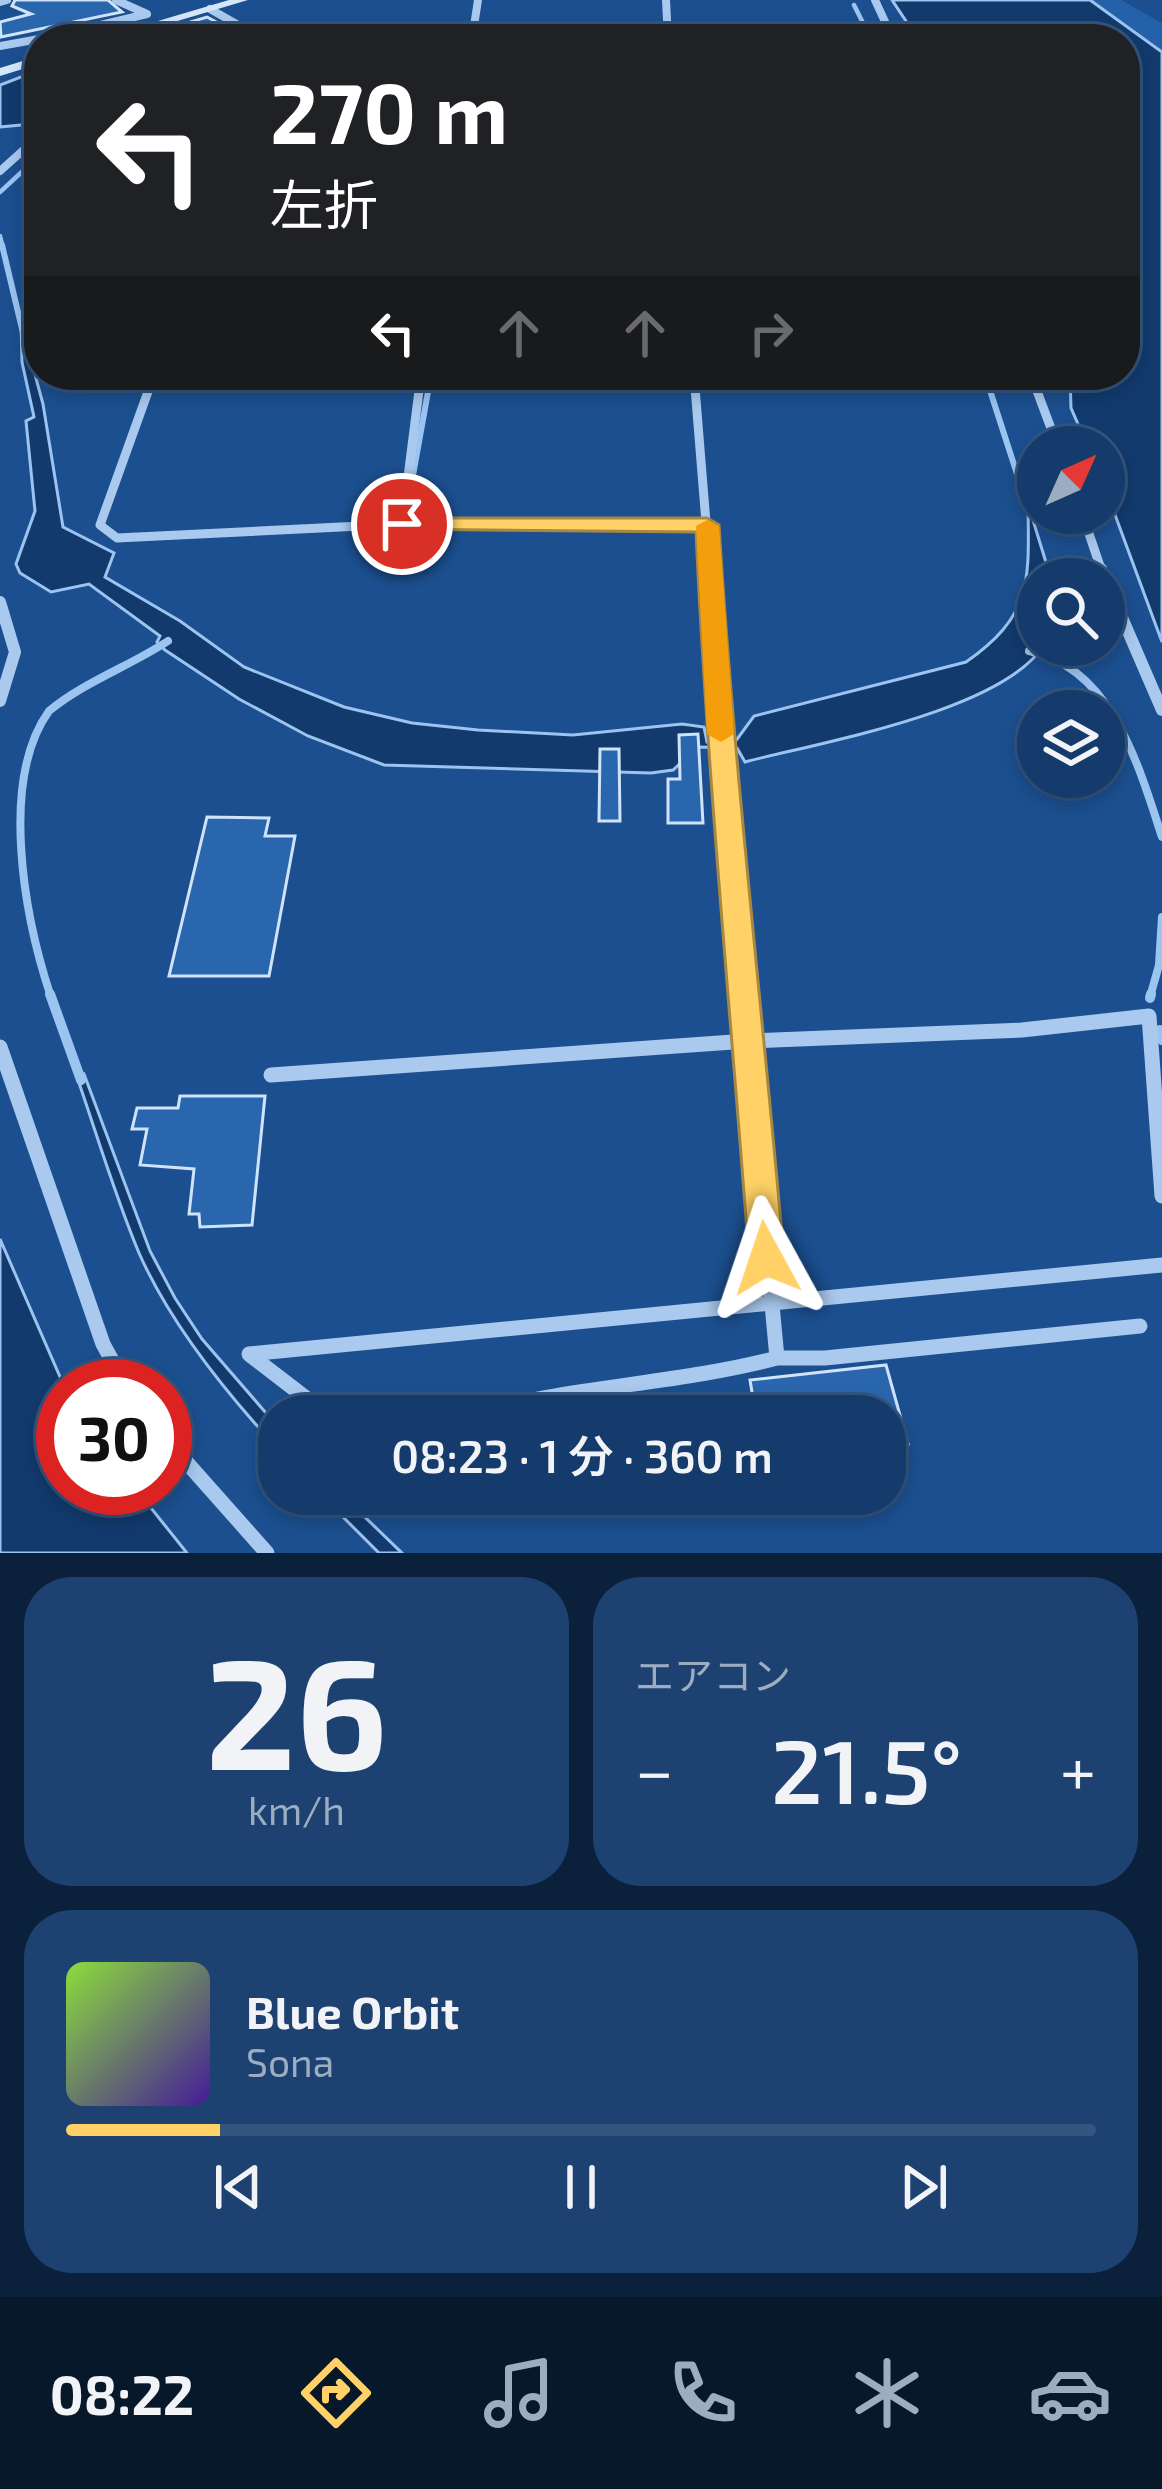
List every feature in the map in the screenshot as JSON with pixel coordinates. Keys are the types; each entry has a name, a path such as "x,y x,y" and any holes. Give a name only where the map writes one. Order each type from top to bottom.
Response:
{"main road":[{"path":"156,24 242,0"}],"street":[{"path":"104,24 147,14 116,0"},
{"path":"210,9 236,24"},
{"path":"0,171 24,149"},
{"path":"149,390 100,525 117,538 402,524 707,525"},
{"path":"402,524 419,390"},
{"path":"695,390 718,714 777,1358"},
{"path":"1037,390 1050,426"},
{"path":"1089,534 1162,710"},
{"path":"0,602 11,620 16,653 15,676 0,701"},
{"path":"272,1075 747,1041 1022,1030 1149,1016 1162,1196"},
{"path":"0,1047 112,1359"},
{"path":"302,1395 249,1354 1162,1265"},
{"path":"561,1395 727,1371 777,1358 826,1358 1140,1326"},
{"path":"192,1471 267,1553"}],"shaded area":[{"path":"892,0 1090,0 1123,24 908,24"},
{"path":"1090,0 1121,0 1162,23 1162,52 1140,36 1140,24 1123,24"},
{"path":"1140,36 1162,52 1162,642 1122,534 1125,426 1079,426 1070,390 1140,390"},
{"path":"24,76 21,125 0,127 0,85"},
{"path":"21,323 24,334 24,371 22,362"},
{"path":"28,390 39,390 63,527 114,553 105,577 180,621 244,667 344,707 412,723 573,735 682,724 704,727 707,742 735,742 754,716 966,662 1004,628 1017,607 1017,666 1024,666 990,688 908,721 745,762 737,748 698,747 673,770 651,773 384,765 308,736 239,699 165,650 157,642 160,636 89,584 51,592 20,573 16,564 35,511 26,421 34,417"},
{"path":"1028,534 1037,534 1045,558 1028,558"},
{"path":"84,1074 150,1251 202,1339 258,1404 258,1426 201,1357 152,1280 122,1210 77,1077"},
{"path":"0,1239 52,1359 36,1359 36,1515 157,1515 187,1553 0,1553"},
{"path":"341,1515 363,1515 402,1553 379,1553"}],"building":[{"path":"15,0 108,0 122,12 64,24 24,24 24,32 1,37 0,22 31,14 12,6"},
{"path":"207,17 220,24 183,24"},
{"path":"698,734 703,823 668,823 668,779 680,779 679,735"},
{"path":"600,749 619,749 620,821 599,821"},
{"path":"207,817 269,818 265,836 295,836 269,976 169,976"},
{"path":"180,1096 265,1096 252,1225 200,1227 199,1214 189,1214 194,1169 140,1165 147,1129 132,1129 137,1108 178,1108"},
{"path":"886,1365 894,1395 752,1395 750,1380"}],"waterway":[{"path":"854,5 864,24"},
{"path":"0,192 24,170"},
{"path":"0,236 3,248"},
{"path":"2,245 23,333"},
{"path":"410,492 428,390"},
{"path":"990,390 1017,474"},
{"path":"51,996 32,926 21,848 25,773 34,739 49,711 168,641"},
{"path":"1066,666 1082,677 1118,724 1162,837"},
{"path":"1150,997 1159,965 1162,917"},
{"path":"1150,998 1151,994"},
{"path":"51,996 81,1080"},
{"path":"1160,1030 1162,1040"}],"slow traffic":[{"path":"707,526 721,734"}],"route":[{"path":"402,524 707,525 718,714 734,848 766,1258"}]}
